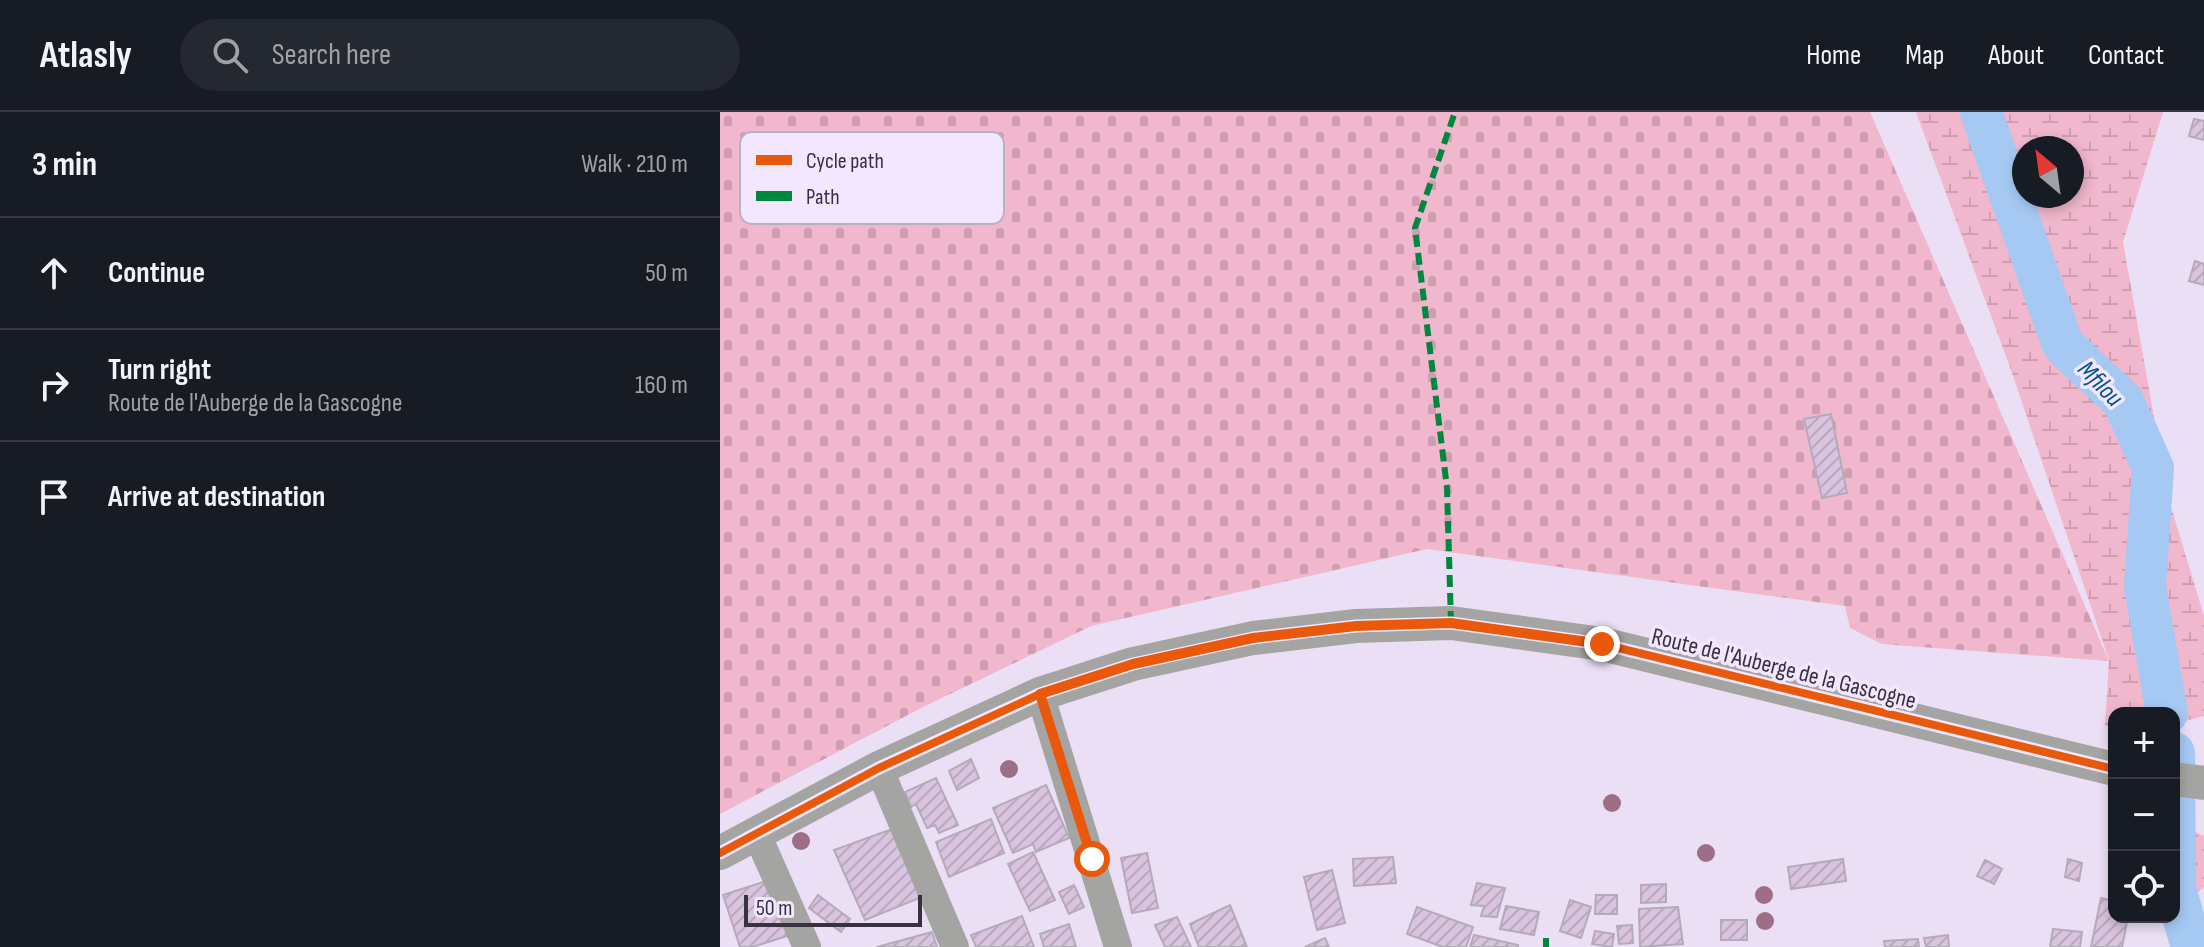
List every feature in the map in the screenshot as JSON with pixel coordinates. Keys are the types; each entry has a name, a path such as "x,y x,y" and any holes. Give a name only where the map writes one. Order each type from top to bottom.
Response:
{"street":[{"name":"Route de l'Auberge de la Gascogne","path":"720,853 879,768 1040,694 1133,664 1253,638 1356,626 1451,623 1602,644 2108,768"},
{"path":"1040,694 1118,947"},
{"path":"879,768 955,947"},
{"path":"2180,780 2204,783"},
{"path":"756,832 807,947"}],"green space":[{"path":"720,112 1870,112 2109,661 1882,644 1850,628 1845,606 1427,549 1091,626 923,707 720,814"},
{"path":"1916,112 2163,112 2123,242 2168,497 2204,616 2204,716 2180,722 2180,707 2108,707 2108,727 2105,726 2109,660 2011,370"},
{"path":"2180,826 2204,836 2204,887 2196,894 2204,919 2204,947 2176,947 2168,923 2180,923"}],"building":[{"path":"2194,119 2204,121 2204,140 2189,136"},
{"path":"2195,261 2204,264 2204,285 2189,281"},
{"path":"1831,414 1847,493 1822,498 1804,419"},
{"path":"971,759 979,778 957,790 949,771"},
{"path":"936,778 958,825 939,833 935,825 927,828 916,804 911,807 905,792"},
{"path":"1046,785 1069,838 1036,852 1033,844 1013,853 993,808"},
{"path":"991,819 1004,853 949,877 936,842"},
{"path":"895,828 922,897 865,920 834,850"},
{"path":"1033,852 1055,900 1030,911 1008,864"},
{"path":"1147,853 1158,908 1132,913 1121,858"},
{"path":"1393,857 1396,883 1354,886 1353,859"},
{"path":"1843,859 1846,881 1791,889 1788,867"},
{"path":"2068,859 2082,863 2079,881 2065,877"},
{"path":"1985,860 2002,869 1994,884 1977,876"},
{"path":"1332,870 1345,923 1317,930 1304,877"},
{"path":"770,880 790,935 752,947 740,947 723,895"},
{"path":"1477,883 1505,888 1497,917 1481,916 1484,906 1471,905"},
{"path":"1666,884 1666,902 1641,903 1641,885"},
{"path":"1074,885 1084,907 1069,914 1059,892"},
{"path":"818,895 850,919 841,932 809,908"},
{"path":"1596,895 1617,895 1617,914 1595,914"},
{"path":"2101,898 2108,900 2108,923 2127,923 2122,947 2091,947"},
{"path":"1570,900 1591,907 1581,938 1560,931"},
{"path":"1230,905 1247,947 1199,947 1190,924"},
{"path":"1506,906 1539,912 1534,935 1500,929"},
{"path":"1417,907 1473,927 1466,947 1443,947 1407,934"},
{"path":"1678,907 1683,944 1640,947 1639,909"},
{"path":"1022,916 1034,947 976,947 971,935"},
{"path":"1177,917 1191,947 1165,947 1155,925"},
{"path":"1721,920 1747,920 1747,940 1721,940"},
{"path":"1069,924 1076,947 1044,947 1040,934"},
{"path":"1632,925 1633,943 1619,944 1617,926"},
{"path":"2053,929 2082,932 2080,947 2050,947"},
{"path":"1595,931 1614,934 1612,947 1592,944"},
{"path":"932,932 937,947 877,947"},
{"path":"1474,935 1518,945 1518,947 1470,947"},
{"path":"1948,935 1949,947 1926,947 1924,938"},
{"path":"1325,938 1329,947 1305,947"},
{"path":"1918,939 1919,947 1885,947 1884,941"}],"waterway":[{"name":"Mfilou","path":"1981,112 2063,345 2123,401 2153,468 2145,587 2166,707"},
{"name":"Mfilou","path":"2174,779 2175,889 2192,947"}],"marked path":[{"path":"1451,623 1447,488 1415,228 1455,112"},
{"path":"1546,938 1546,947"}],"cycle path":[{"path":"720,853 879,768 1040,694 1133,664 1253,638 1356,626 1451,623 1602,644 2108,768"}],"route":[{"path":"1092,859 1040,694 1133,664 1253,638 1356,626 1451,623 1602,644"}]}
